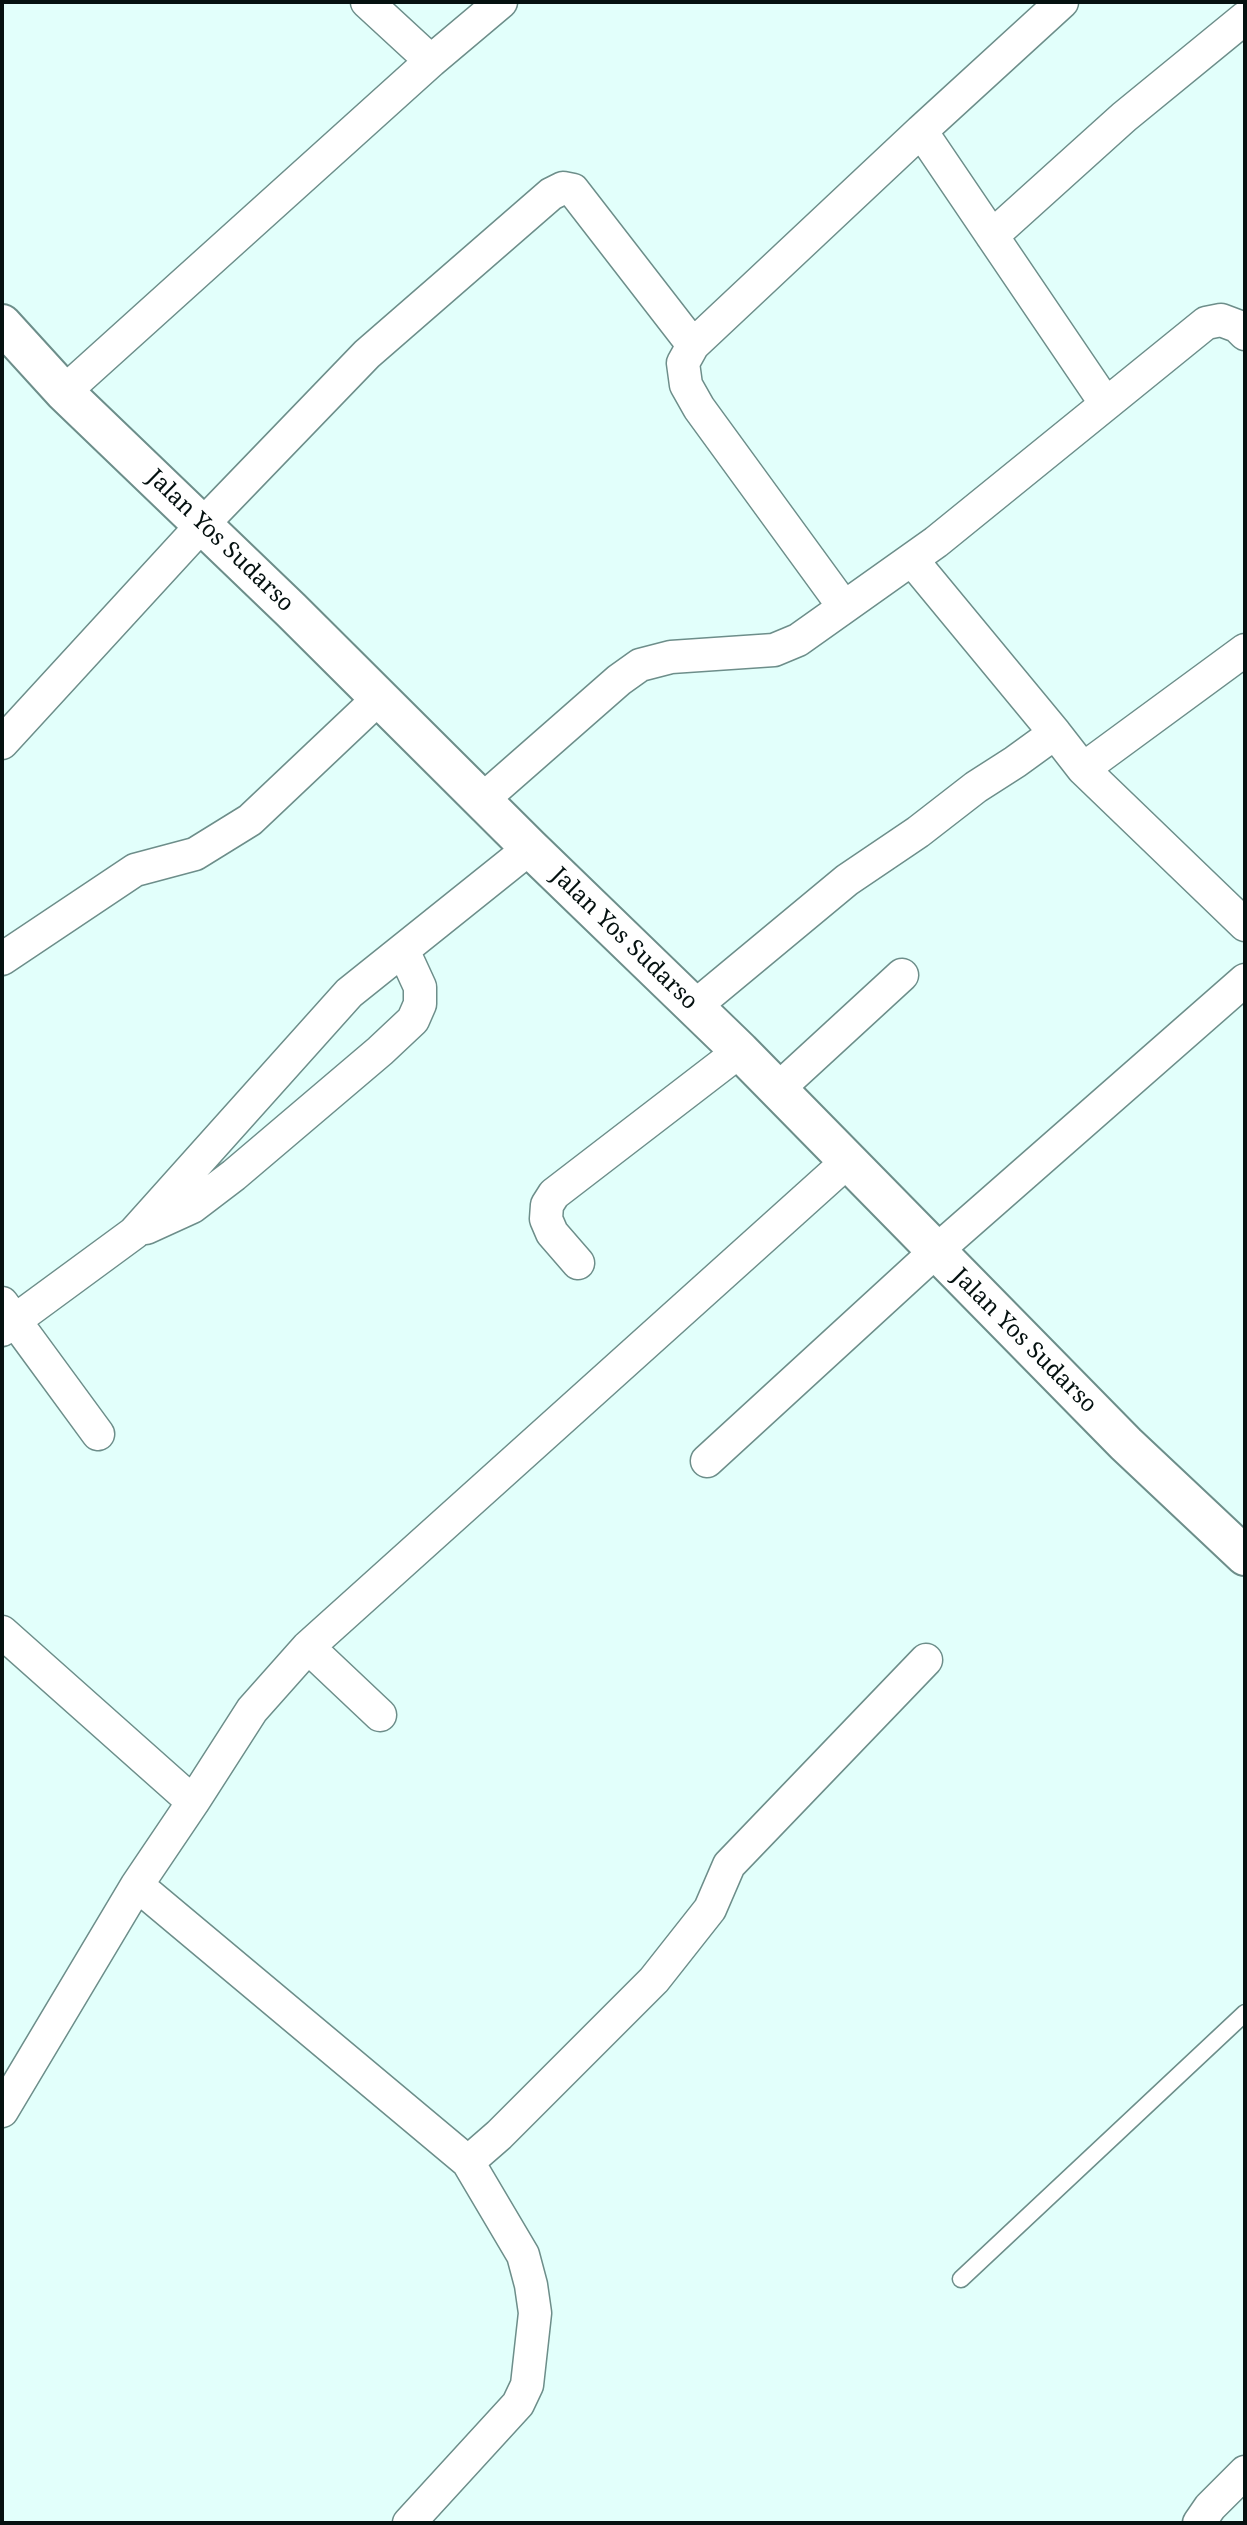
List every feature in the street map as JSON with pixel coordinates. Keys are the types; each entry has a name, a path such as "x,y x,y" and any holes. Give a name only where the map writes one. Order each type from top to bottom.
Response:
{"highway":[{"name":"Jalan Yos Sudarso","path":"3,328 64,392 203,524 481,801 740,1051 1126,1444 1245,1556"}],"street":[{"path":"367,2 431,61"},
{"path":"64,392 431,61 502,2"},
{"path":"844,607 699,408 686,385 683,363 693,345 1062,2"},
{"path":"992,236 1124,117 1245,18"},
{"path":"921,131 1107,404"},
{"path":"2,743 203,524 367,354 551,194 563,188 573,190 693,345"},
{"path":"481,801 619,680 640,666 671,657 774,650 798,640 912,560 1206,323 1221,320 1237,326 1245,334"},
{"path":"912,560 1083,769 1245,925"},
{"path":"1083,769 1245,650"},
{"path":"2,959 135,870 195,855 250,820 379,698"},
{"path":"694,1007 847,880 1055,733"},
{"path":"134,1233 349,993 530,848"},
{"path":"98,1434 6,1318 134,1233 192,1207 370,1060 413,1020 420,1003 420,987 403,950"},
{"path":"778,1089 902,975"},
{"path":"707,1461 935,1252 1245,980"},
{"path":"578,1263 552,1233 546,1219 547,1205 554,1194 740,1051"},
{"path":"2,2111 137,1885 252,1710 308,1647 848,1161"},
{"path":"2,1632 193,1802"},
{"path":"308,1647 380,1715"},
{"path":"468,2162 499,2135 654,1980 710,1909 729,1865 926,1660"},
{"path":"137,1885 468,2162 523,2255 535,2313 527,2385 518,2404 409,2523"},
{"path":"1199,2523 1210,2507 1245,2472"}],"lane":[{"path":"961,2280 1245,2013"}]}
